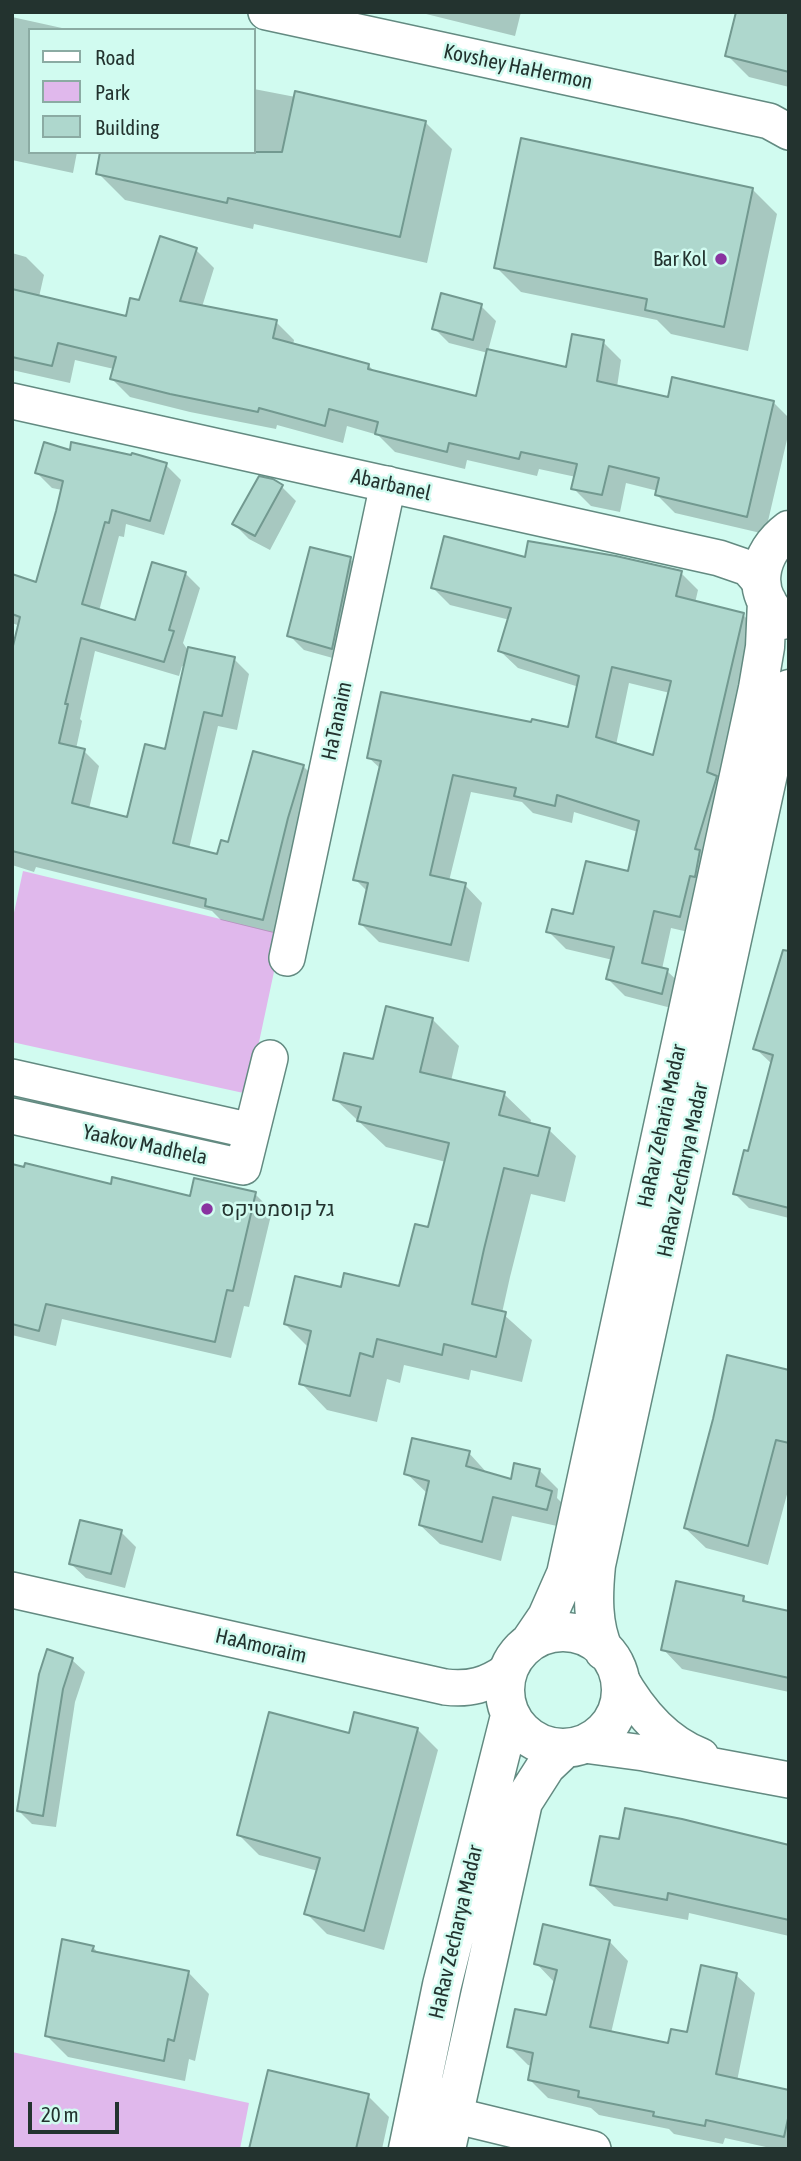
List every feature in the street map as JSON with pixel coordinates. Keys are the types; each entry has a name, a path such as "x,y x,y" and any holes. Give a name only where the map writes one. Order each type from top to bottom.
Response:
{"street":[{"name":"Kovshey HaHermon","path":"267,12 782,124"},
{"name":"Abarbanel","path":"12,401 719,558 748,568 772,603"},
{"name":"HaTanaim","path":"287,958 388,484"},
{"path":"782,535 789,499"},
{"name":"HaRav Zeharia Madar","path":"519,1656 547,1617 566,1574 758,688 772,603 762,568 766,553 782,535"},
{"name":"HaRav Zecharya Madar","path":"612,1663 598,1637 593,1593 596,1566 771,760 789,689"},
{"name":"Yaakov Madhela","path":"12,1116 243,1167 270,1058"},
{"name":"Yaakov Madhela","path":"12,1077 252,1131"},
{"name":"HaAmoraim","path":"12,1590 445,1687 463,1689 492,1681 519,1656"},
{"path":"734,1768 697,1755 671,1739 643,1715 612,1663 582,1635 564,1632 546,1634 519,1656 505,1694 510,1716 532,1740 548,1747 574,1747 734,1768 789,1780"},
{"path":"574,1747 598,1737 614,1717 621,1693 612,1663"},
{"name":"HaRav Zecharya Madar","path":"408,2149 445,1972 510,1716"},
{"name":"HaRav Zecharya Madar","path":"450,2132 523,1802 546,1766 574,1747"},
{"path":"423,2078 450,2132 593,2149"}],"green space":[{"path":"23,871 282,934 248,1094 12,1042 12,922"},
{"path":"12,2052 249,2103 240,2149 12,2149"}],"building":[{"path":"736,12 789,12 789,72 725,56"},
{"path":"295,91 426,121 400,237 228,198 227,203 96,174 100,154 282,152"},
{"path":"521,138 753,188 724,327 645,310 647,299 494,268"},
{"path":"160,236 197,248 180,301 277,320 273,338 369,364 368,369 476,396 487,349 566,367 572,334 604,340 597,381 668,397 672,377 774,401 747,517 655,495 659,478 609,466 602,495 571,489 577,464 521,452 519,459 449,443 447,452 375,434 378,422 329,409 325,426 259,408 258,412 110,379 116,357 58,343 52,366 12,357 12,289 126,316 130,298 139,300"},
{"path":"441,293 482,304 473,340 432,329"},
{"path":"44,442 70,450 71,442 131,455 132,453 167,463 150,521 112,510 109,523 105,522 82,604 135,620 152,562 186,572 169,630 174,631 164,662 81,638 65,704 68,704 59,743 85,749 72,803 127,817 145,744 165,749 188,647 235,657 222,716 204,712 173,843 217,854 221,840 228,842 253,751 304,765 263,920 205,906 206,899 12,851 12,650 20,617 12,614 12,574 36,582 63,481 35,473"},
{"path":"259,476 273,479 283,485 255,536 232,524"},
{"path":"444,536 525,557 528,541 616,556 682,571 676,596 744,613 707,772 717,776 695,849 700,850 695,877 690,876 680,917 654,911 642,963 668,969 662,994 606,979 614,947 546,932 552,909 573,914 586,861 628,871 639,821 557,795 555,806 514,796 516,788 453,775 430,875 466,883 451,945 359,924 368,883 353,880 381,761 367,758 381,692 568,727 579,676 498,651 511,608 431,588","holes":["612,667 671,681 653,755 596,737"]},
{"path":"310,547 351,557 332,649 287,636"},
{"path":"783,950 789,951 789,1208 733,1194 744,1150 748,1151 773,1055 753,1049"},
{"path":"386,1006 433,1018 420,1072 505,1092 499,1115 550,1128 538,1176 504,1168 484,1249 472,1304 506,1312 496,1357 444,1344 442,1355 377,1339 373,1357 360,1353 350,1396 299,1384 311,1331 284,1324 295,1276 341,1287 344,1273 399,1286 415,1224 428,1227 449,1143 357,1121 361,1107 333,1100 344,1053 373,1059"},
{"path":"25,1163 111,1184 112,1177 190,1196 194,1178 256,1192 233,1291 227,1290 215,1342 46,1304 39,1331 12,1324 12,1164 24,1167"},
{"path":"727,1355 789,1370 789,1443 776,1440 748,1546 684,1528"},
{"path":"412,1438 470,1451 466,1466 511,1479 514,1463 540,1469 536,1486 552,1491 547,1510 493,1497 482,1542 419,1525 429,1481 404,1474"},
{"path":"80,1520 122,1530 111,1574 69,1564"},
{"path":"676,1581 744,1596 743,1601 789,1611 789,1678 661,1650"},
{"path":"47,1649 73,1658 63,1689 43,1816 17,1811 39,1674"},
{"path":"269,1712 349,1733 354,1712 418,1728 364,1931 304,1914 320,1858 237,1835"},
{"path":"625,1808 789,1845 789,1920 668,1893 667,1900 590,1885 600,1836 619,1839"},
{"path":"543,1924 610,1940 590,2027 668,2043 671,2029 687,2032 701,1965 737,1973 716,2074 789,2090 789,2114 784,2137 706,2120 705,2126 653,2116 654,2112 578,2097 579,2091 528,2080 533,2053 507,2047 515,2009 546,2015 557,1970 534,1964"},
{"path":"62,1939 94,1946 92,1951 189,1971 174,2041 168,2039 164,2061 45,2036"},
{"path":"268,2070 369,2094 356,2149 249,2149"}],"place":[{"name":"Bar Kol","path":"721,259"},
{"name":"גל קוסמטיקס","path":"207,1209"}]}
